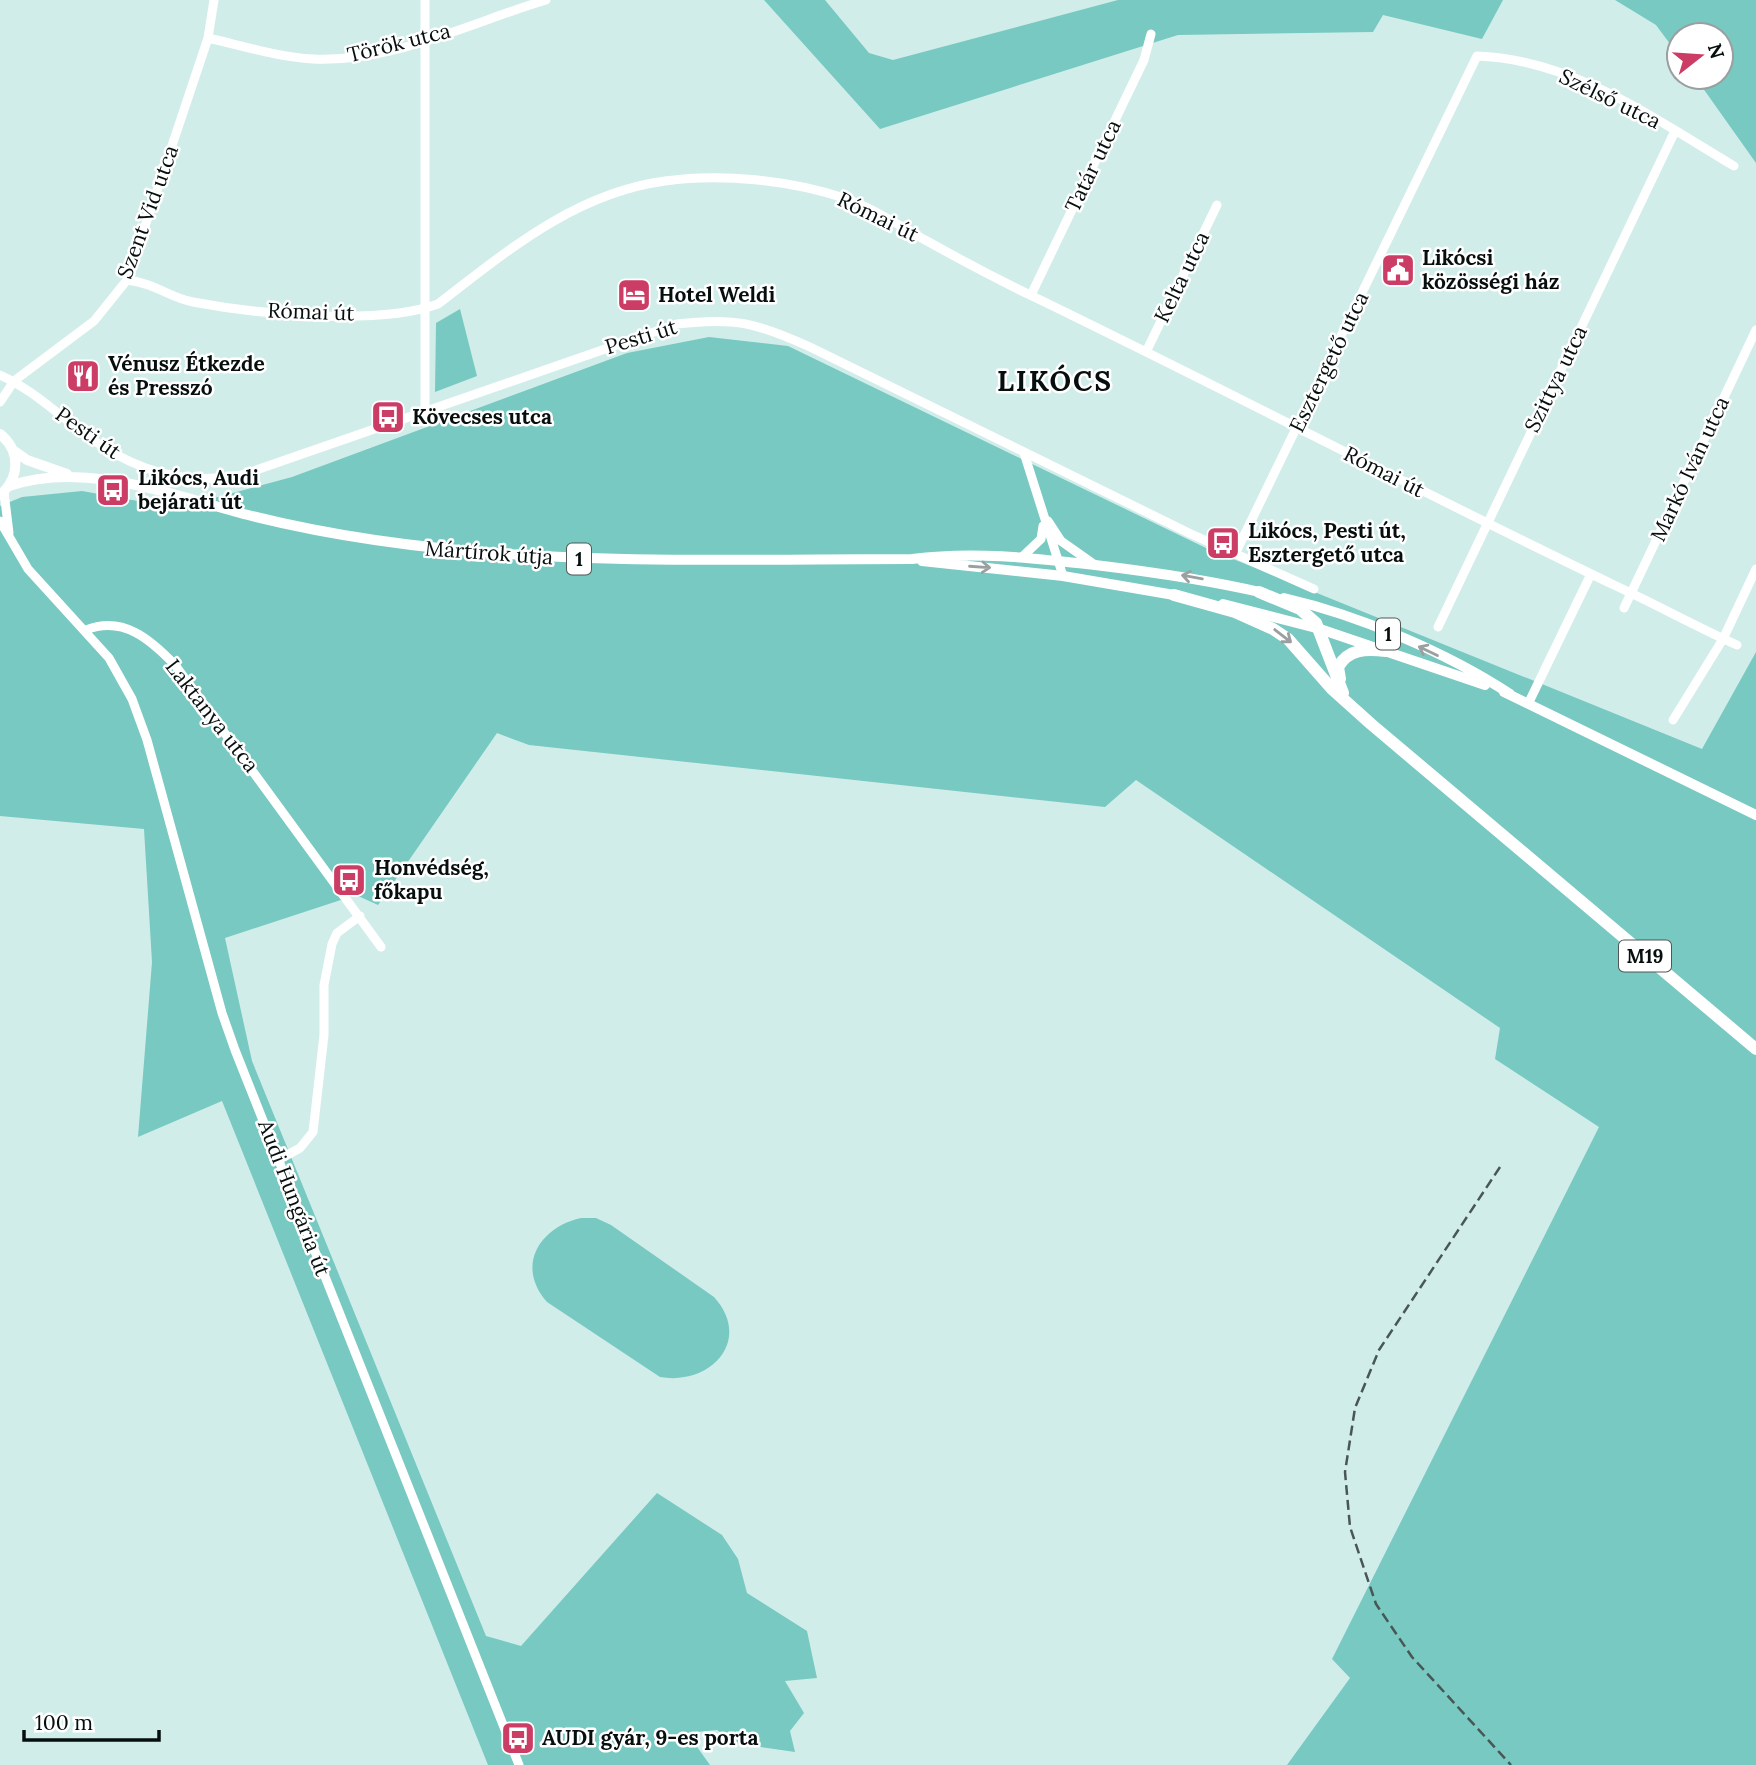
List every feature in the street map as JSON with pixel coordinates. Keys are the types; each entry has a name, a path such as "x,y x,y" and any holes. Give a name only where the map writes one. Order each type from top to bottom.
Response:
{"highway":[{"path":"1259,592 1307,613 1320,629 1331,670 1346,699"},
{"path":"1174,595 1245,616 1273,629 1288,639 1332,689 1346,699"},
{"path":"1346,699 1340,679 1341,662 1361,650 1386,651"},
{"name":"M19","path":"1346,699 1371,724 1756,1049"}],"main road":[{"name":"Mártírok útja","path":"0,434 13,450 27,460 72,476 134,486 340,535 454,552 558,558 912,559"},
{"path":"4,491 16,465 13,450"},
{"name":"Mártírok útja","path":"4,491 34,478 72,476"},
{"name":"1","path":"912,559 959,554 1023,557 1163,572 1259,592 1297,601 1365,624 1424,649 1510,694"},
{"name":"1","path":"912,559 1063,576 1174,595 1240,607 1320,629 1529,702 1756,814"}],"street":[{"name":"Szent Vid utca","path":"14,381 75,339 94,321 127,280 208,38 214,0"},
{"path":"425,0 425,411"},
{"name":"Török utca","path":"208,38 276,54 315,59 360,57 425,40 546,0"},
{"name":"Tatár utca","path":"1031,295 1144,60 1151,34"},
{"name":"Szélső utca","path":"1477,56 1521,63 1585,82 1646,112 1734,166"},
{"name":"Esztergető utca","path":"1235,554 1477,56"},
{"name":"Szittya utca","path":"1438,627 1675,131"},
{"name":"Római út","path":"127,280 147,282 189,302 270,312 361,315 424,309 438,304 527,236 563,214 639,187 664,181 703,179 789,185 842,197 868,208 969,265 1147,350 1486,524 1737,645"},
{"name":"Kelta utca","path":"1147,350 1217,205"},
{"name":"Pesti út","path":"0,375 14,381 90,439 130,462 184,480 242,475 677,324 716,319 738,321 757,325 810,347 1024,453 1314,589"},
{"name":"Markó Iván utca","path":"1624,608 1756,330"},
{"path":"0,402 14,381"},
{"path":"1024,453 1063,576"},
{"path":"4,491 10,538"},
{"path":"1023,557 1041,539 1042,510"},
{"path":"1042,510 1061,541 1095,565"},
{"path":"0,521 28,569 86,630"},
{"path":"1673,720 1723,639 1756,569"},
{"path":"1529,702 1591,574"},
{"name":"Laktanya utca","path":"86,630 105,626 138,632 175,665 381,947"},
{"name":"Audi Hungária út","path":"86,630 121,678 141,721 222,1013 519,1765"},
{"path":"280,1158 300,1148 313,1132 324,1035 324,985 332,944 337,933 360,916"}],"shaded area":[{"path":"764,0 825,0 869,53 893,60 1118,0 1503,0 1482,39 1383,15 1373,32 1178,35 880,129"},
{"path":"1615,0 1756,0 1756,163 1705,91 1735,91 1735,21 1665,21 1665,37 1656,25"},
{"path":"460,309 477,376 435,392 436,323"},
{"path":"709,337 788,346 1206,548 1702,749 1756,652 1756,1765 1287,1765 1350,1678 1332,1659 1599,1127 1495,1059 1500,1028 1136,780 1105,807 529,745 497,733 378,905 356,895 225,938 252,1061 486,1636 521,1646 657,1493 722,1535 738,1559 747,1593 807,1631 817,1678 785,1681 804,1713 790,1731 795,1752 734,1743 717,1730 687,1733 710,1765 488,1765 222,1101 138,1137 152,962 144,829 0,816 0,506 22,497 82,491 177,508 292,477 627,353"},
{"path":"581,1218 596,1218 611,1225 714,1297 725,1313 729,1329 727,1344 721,1356 710,1367 679,1378 660,1377 547,1302 533,1275 537,1250 554,1230"}],"railway":[{"path":"1500,1167 1379,1350 1355,1408 1345,1472 1350,1527 1376,1604 1412,1657 1511,1765"}],"place":[{"name":"Likócsi közösségi ház","path":"1398,270"},
{"name":"Hotel Weldi","path":"634,295"},
{"name":"Vénusz Étkezde és Presszó","path":"83,376"},
{"name":"Kövecses utca","path":"388,417"},
{"name":"Likócs, Audi bejárati út","path":"113,490"},
{"name":"Likócs, Pesti út, Esztergető utca","path":"1223,543"},
{"name":"Honvédség, főkapu","path":"349,880"},
{"name":"AUDI gyár, 9-es porta","path":"518,1738"}],"district":[{"name":"LIKÓCS","path":"1055,381"}]}
